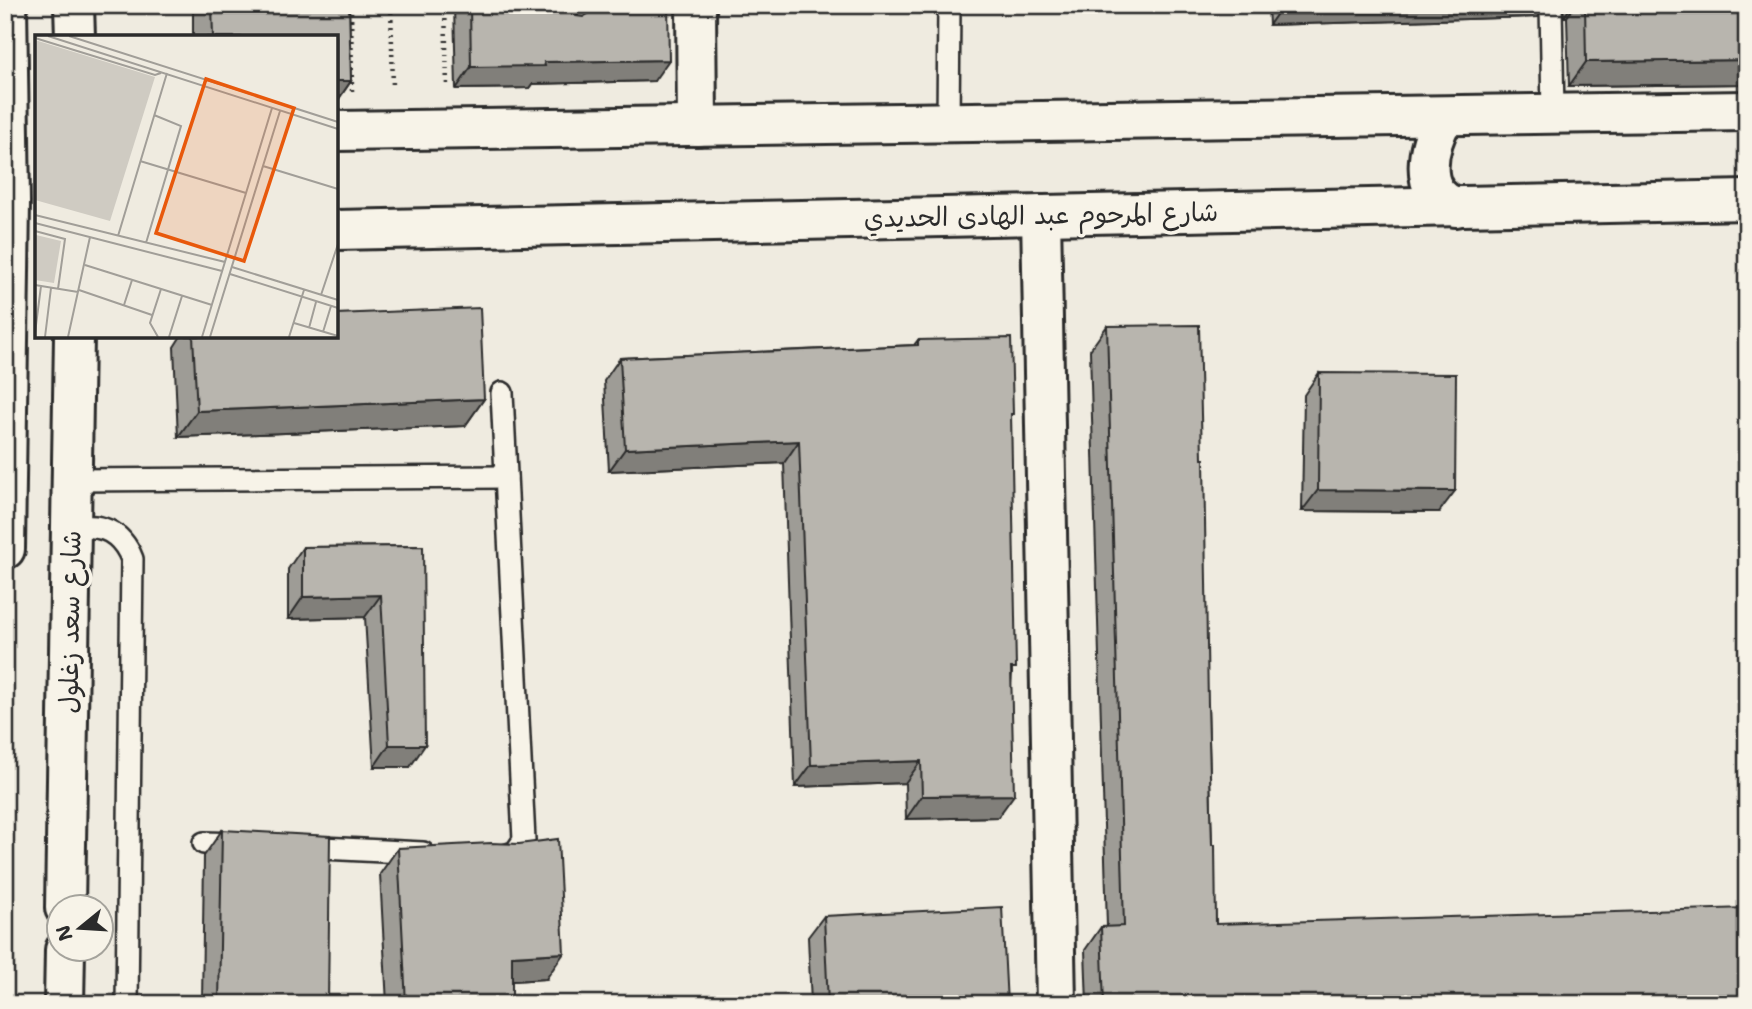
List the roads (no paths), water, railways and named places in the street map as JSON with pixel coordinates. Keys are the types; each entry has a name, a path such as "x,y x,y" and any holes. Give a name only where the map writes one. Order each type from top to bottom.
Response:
{"street":[{"path":"74,5 75,35"},
{"path":"695,5 697,126"},
{"path":"5,549 7,17"},
{"path":"344,131 1747,111"},
{"path":"1444,116 1431,148 1431,183 1443,202 1456,206"},
{"name":"شارع المرحوم عبد الهادى الحديدي","path":"338,230 1747,200"},
{"path":"1041,215 1056,1004"},
{"name":"شارع سعد زغلول","path":"65,894 74,338"},
{"path":"64,1004 65,964"}],"lane":[{"path":"948,123 949,5"},
{"path":"1551,5 1553,114"},
{"path":"474,855 509,855 516,852 524,840 502,394"},
{"path":"73,480 506,477"},
{"path":"71,530 96,526 108,530 119,537 132,559 127,1004"},
{"path":"204,843 258,845"},
{"path":"285,846 447,854"}]}
